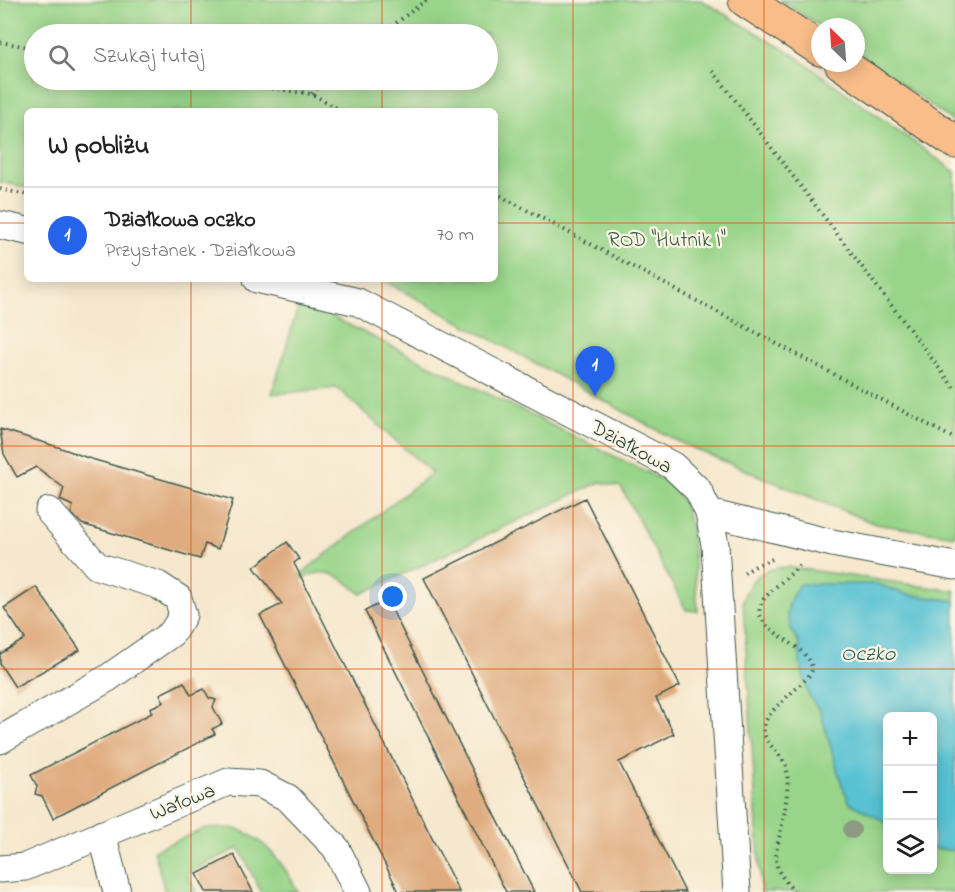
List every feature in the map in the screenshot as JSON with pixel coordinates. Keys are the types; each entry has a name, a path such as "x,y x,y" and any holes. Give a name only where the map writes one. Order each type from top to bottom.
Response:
{"main road":[{"path":"745,0 811,43"},
{"path":"854,72 955,142"}],"street":[{"path":"0,225 24,230"},
{"name":"Działkowa","path":"270,282 358,302 673,466 698,490 709,513 715,545 736,892"},
{"path":"0,740 108,678 172,633 183,615 178,598 158,585 98,566 49,511"},
{"path":"709,513 832,543 955,566"},
{"name":"Wałowa","path":"0,869 25,867 228,782 260,784 288,798 336,848 357,892"},
{"path":"102,834 117,892"}],"path":[{"path":"395,24 426,0"},
{"path":"0,42 24,46"},
{"path":"713,71 955,389"},
{"path":"284,90 312,94 337,108"},
{"path":"312,94 316,90"},
{"path":"0,189 24,194"},
{"path":"498,195 955,439"},
{"path":"794,892 777,867 777,848 787,769 782,756 768,742 764,730 766,721 784,698 810,676 812,669 809,659 781,634 766,627 759,613 762,602 793,574 802,562"}],"green space":[{"name":"ROD \"Hutnik I\"","path":"0,0 701,0 792,54 811,68 811,72 817,72 955,172 955,536 875,524 683,444 386,282 498,282 498,108 24,108 24,187 0,182"},
{"path":"780,0 955,0 955,123 865,58 865,18 811,18 811,20"},
{"path":"300,301 667,482 683,501 691,528 698,611 686,610 621,487 600,482 361,594 349,583 329,573 311,575 276,593 432,473 337,388 272,394"},
{"path":"788,567 955,591 955,601 905,594 877,584 804,585 795,591 787,614 792,631 799,643 800,662 808,694 821,713 841,782 850,803 883,820 883,874 937,874 937,849 955,851 955,892 761,892 743,600 754,579 759,574 772,569"},
{"path":"207,828 236,829 256,839 273,854 298,892 261,892 239,848 187,873 196,892 165,892 154,850"}],"water":[{"name":"Oczko","path":"799,584 877,584 905,594 955,601 955,851 937,849 937,712 883,712 883,820 850,803 841,782 821,713 808,694 800,662 799,643 792,631 787,614 790,601"}],"building":[{"path":"0,429 88,458 233,500 218,549 205,544 200,559 82,524 71,513 73,506 60,500 64,488 36,467 17,477 4,454"},
{"path":"585,498 680,686 656,698 674,734 619,762 685,892 582,892 424,578"},
{"path":"287,542 299,559 294,563 459,892 399,892 260,615 282,604 254,567"},
{"path":"36,587 80,650 15,687 0,664 0,654 25,639 4,608"},
{"path":"387,600 534,892 506,892 365,611"},
{"path":"184,682 191,695 204,689 209,698 216,700 213,707 222,724 212,729 215,734 53,818 42,796 35,794 37,786 31,775 152,713 150,708 164,702 160,694"},
{"path":"234,855 253,892 206,892 197,874"}],"place":[{"name":"Działkowa oczko","path":"595,396"}]}
